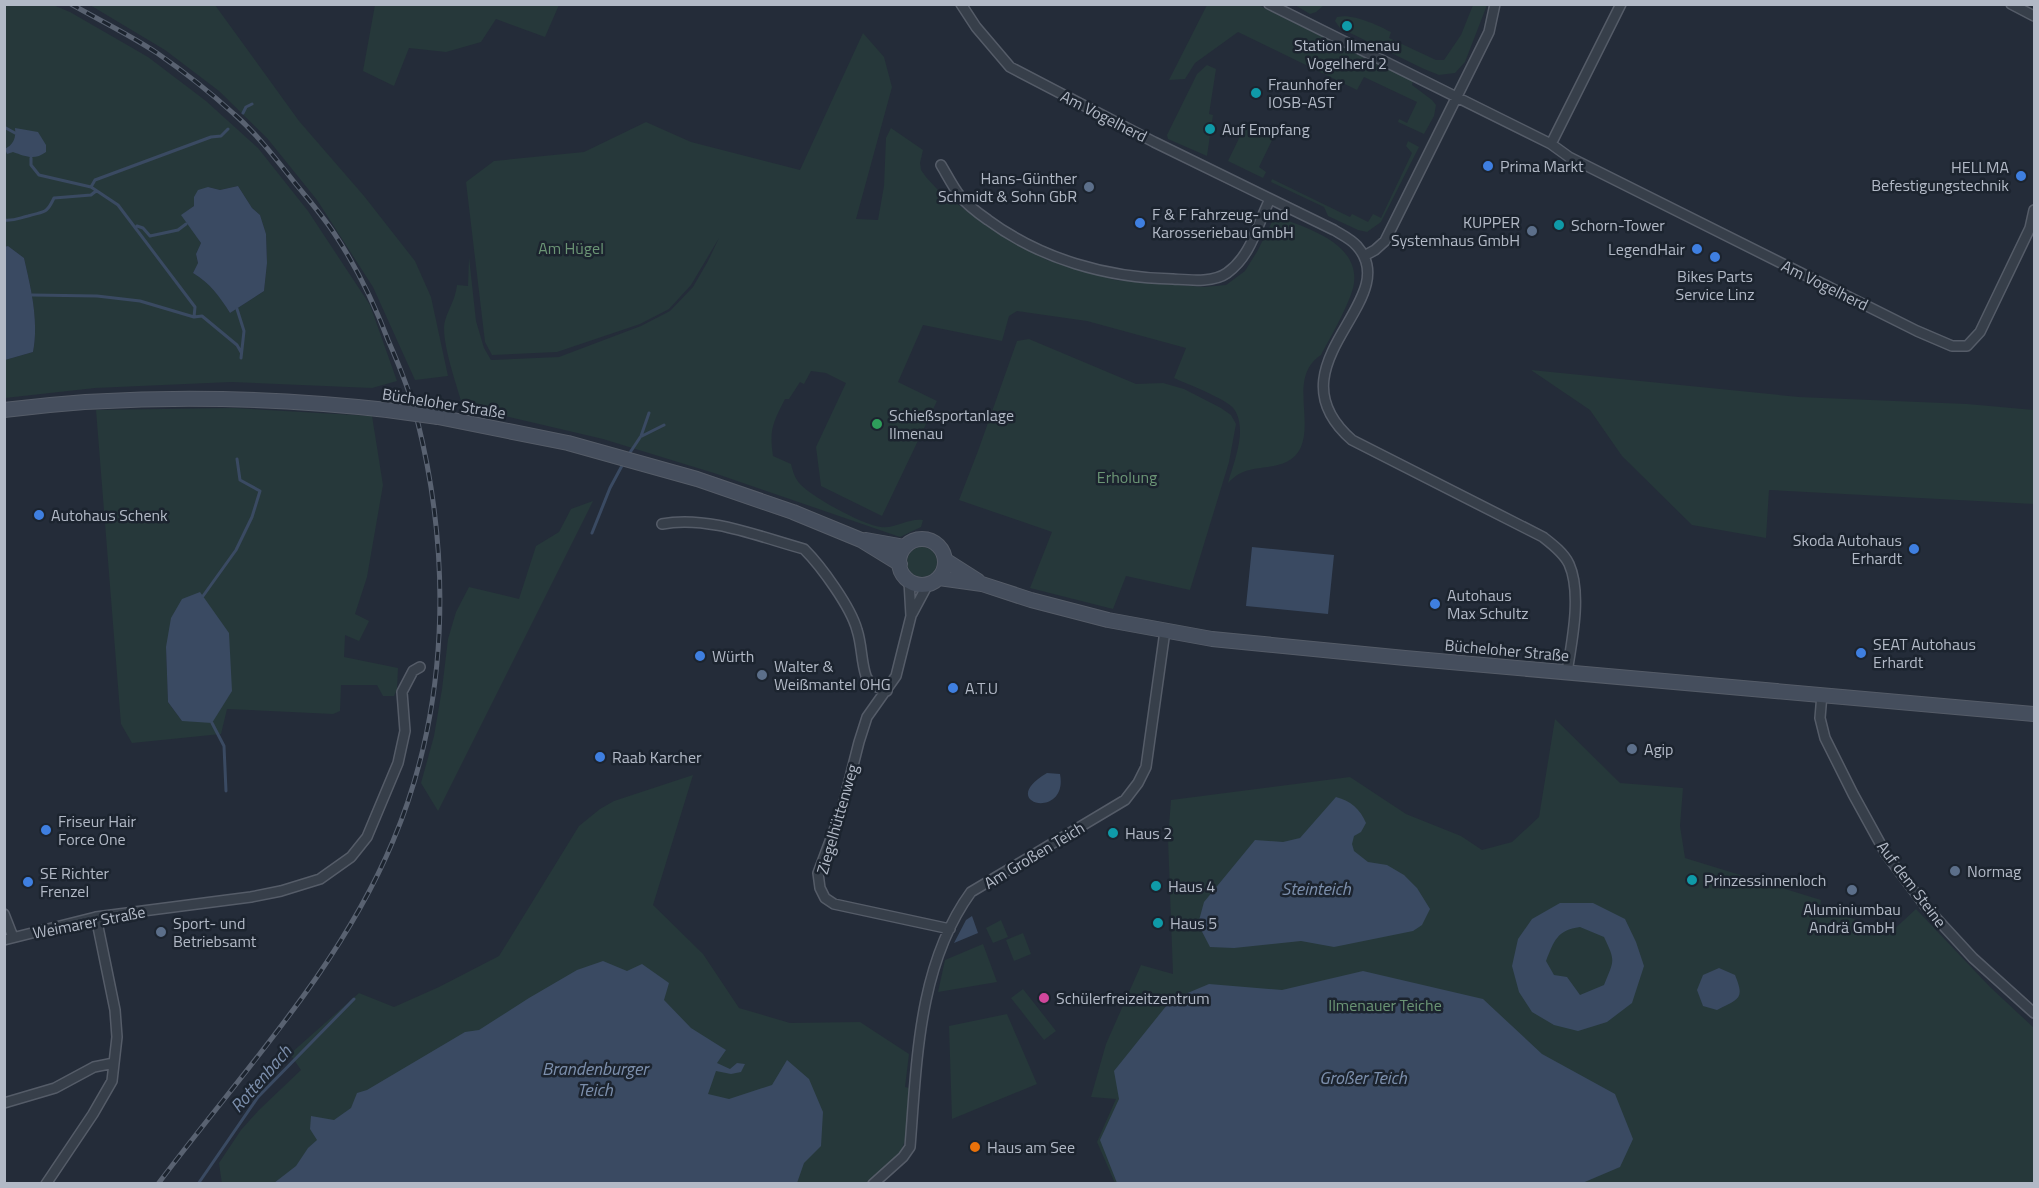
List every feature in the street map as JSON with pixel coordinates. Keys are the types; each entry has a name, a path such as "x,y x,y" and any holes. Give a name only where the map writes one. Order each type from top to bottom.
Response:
{"main road":[{"name":"Bücheloher Straße","path":"4,410 164,399 268,400 438,417 518,432 654,465 793,512 861,540 900,564"},
{"name":"Bücheloher Straße","path":"861,540 905,547 919,540 931,541 941,549 945,560 982,584"},
{"path":"905,547 900,564 909,581"},
{"path":"933,581 944,569 945,560"},
{"name":"Bücheloher Straße","path":"909,581 916,584 933,581 982,584 1070,610 1165,631 1281,646 2034,714"}],"street":[{"name":"Am Vogelherd","path":"961,4 976,27 1010,67 1154,142 1347,237 1357,245 1364,256"},
{"name":"Am Vogelherd","path":"1269,4 1551,144 1569,157 1917,331 1952,346 1967,345 1980,332 2030,228 2034,210"},
{"path":"1496,4 1489,32 1385,241 1364,256 1368,276 1323,375 1323,398 1331,419 1352,440 1527,528 1543,537 1565,557 1572,572 1575,590 1567,672"},
{"path":"1551,144 1621,4"},
{"path":"2012,4 2034,16"},
{"path":"941,165 960,196 1003,231 1027,244 1052,255 1107,272 1154,279 1210,279 1225,275 1240,262 1251,244 1270,199"},
{"path":"662,524 688,521 709,524 804,549 849,611 856,627 866,677 874,686 887,691"},
{"name":"Ziegelhüttenweg","path":"909,581 911,616 896,676 867,717 858,742 842,809 818,873 820,888 825,898 834,904 950,929"},
{"name":"Ziegelhüttenweg","path":"911,616 933,581"},
{"name":"Am Großen Teich","path":"873,1184 903,1157 910,1147 919,1032 929,985 950,929 971,892 1125,800 1138,783 1146,767 1165,631"},
{"name":"Weimarer Straße","path":"9,938 96,917 282,891 320,879 351,857 367,837 398,763 405,732 402,692 413,671 420,667"},
{"name":"Auf dem Steine","path":"1822,694 1820,718 1825,738 1886,854 1926,907 1973,958 2034,1013"},
{"path":"4,914 9,938"},
{"path":"46,1184 93,1114 112,1081 117,1037 115,1010 96,917"},
{"path":"4,1103 55,1088 94,1067 114,1063"}],"green space":[{"path":"375,4 559,5 545,37 496,19 481,42 446,52 409,48 394,86 363,71"},
{"path":"1295,4 1324,5 1310,14"},
{"path":"5,5 53,5 70,12 148,57 206,101 258,148 308,211 370,305 397,381 372,388 231,382 95,388 5,398 5,360 33,352 35,328 24,258 8,246 5,247","holes":["238,186 252,208 260,215 266,234 267,263 264,291 230,313 214,290 193,273 198,264 196,254 201,243 182,215 194,206 208,187 220,190"]},
{"path":"90,5 215,5 299,121 364,196 415,261 431,297 448,376 415,380 373,287 317,200 267,138 219,91 165,50"},
{"path":"1207,5 1258,5 1413,81 1412,85 1436,105 1434,116 1424,134 1398,122 1399,119 1407,123 1417,102 1364,77 1357,90 1238,32 1195,63 1185,79 1169,80"},
{"path":"1473,5 1487,5 1465,62 1455,73 1439,75 1340,28 1335,21 1337,17 1343,16 1365,20 1391,32 1389,38 1436,60 1444,60 1461,35"},
{"name":"Am Hügel","path":"863,33 884,57 892,87 856,219 878,220 884,186 886,138 891,128 923,150 921,170 937,189 987,226 1047,260 1115,280 1204,287 1226,285 1245,271 1275,216 1314,231 1339,247 1348,257 1353,269 1354,283 1335,329 1321,355 1311,364 1306,374 1303,398 1304,436 1296,455 1281,464 1247,471 1228,483 1240,436 1238,417 1234,409 1224,401 1174,378 1186,348 1087,321 1017,311 1009,316 1002,341 923,325 898,382 937,401 882,516 821,486 816,447 846,383 826,373 811,371 804,384 800,382 789,399 785,399 773,426 773,456 791,464 797,480 816,497 863,521 886,527 923,520 921,527 900,537 717,474 603,439 475,409 461,401 449,361 444,329 457,285 468,286 469,257 476,321 484,348 491,360 559,357 641,326 670,311 693,287 719,238 691,285 669,309 640,324 557,352 492,355 485,342 466,182 494,161 584,152 646,122 691,142 800,170"},
{"path":"1207,65 1216,69 1209,114 1213,115 1207,156 1168,139 1167,135 1197,74"},
{"path":"1245,126 1275,134 1259,167 1266,172 1263,178 1228,161"},
{"path":"1408,141 1419,147 1381,222 1367,232 1328,216 1324,207 1271,182 1272,179 1350,217 1352,214 1368,222 1373,214 1381,218 1412,153 1406,146"},
{"name":"Erholung","path":"1029,339 1136,384 1163,383 1184,389 1231,415 1236,424 1229,462 1190,590 1126,576 1113,609 1030,588 1052,532 959,500 1017,341"},
{"path":"1531,370 1799,397 1967,404 2034,410 2034,504 1769,490 1766,538 1692,525 1622,456 1590,410"},
{"path":"233,408 372,416 383,485 367,577 355,614 369,621 359,641 345,635 344,657 398,668 397,689 394,696 383,696 377,685 341,685 340,711 333,714 227,709 221,734 132,743 121,724 96,410","holes":["166,647 182,721 168,702"]},
{"path":"593,501 438,811 421,783 434,736 448,639 456,612 469,587 519,599 536,546 559,532 571,509"},
{"path":"922,547 933,551 937,562 933,573 922,577 911,573 907,562 911,551"},
{"name":"Ilmenauer Teiche","path":"1555,719 1620,783 1683,788 1680,826 1685,858 1821,900 1820,908 1889,934 1916,909 1990,987 2034,1028 2034,1183 1115,1183 1097,1142 1116,1099 1091,1097 1106,1044 1141,965 1173,974 1168,839 1171,800 1350,777 1406,814 1461,836 1482,850 1512,842 1539,817"},
{"path":"693,775 653,905 703,954 739,1008 790,1023 860,1022 909,1054 905,1087 909,1088 906,1139 898,1157 868,1183 222,1184 219,1163 241,1130 301,1070 290,1054 359,993 394,1007 499,956 579,826 614,801"},
{"path":"1001,920 1008,937 993,943 986,928"},
{"path":"1023,933 1031,954 1014,961 1006,940"},
{"path":"983,944 997,982 938,992 945,960"},
{"path":"1023,989 1056,1031 1044,1040 1011,998"},
{"path":"1007,1014 1037,1084 952,1119 949,1026"}],"water":[{"path":"15,128 38,132 46,145 46,152 33,157 13,152 7,154 5,149 14,140"},
{"path":"238,186 252,208 260,215 266,234 267,263 264,291 230,313 205,281 193,273 198,263 196,254 201,243 181,215 194,206 194,197 198,190 208,187 220,190"},
{"path":"8,246 24,258 33,305 35,340 33,352 5,360 4,247"},
{"path":"1252,547 1334,555 1328,614 1246,606"},
{"path":"200,592 229,633 232,691 212,723 182,721 168,702 166,647 171,618 182,599"},
{"path":"1047,773 1060,774 1060,789 1054,798 1046,803 1037,803 1030,799 1028,793 1033,784"},
{"name":"Steinteich","path":"1336,797 1354,806 1366,823 1361,832 1354,836 1352,844 1354,851 1368,862 1387,865 1404,875 1417,888 1430,909 1422,925 1413,931 1334,947 1301,941 1234,948 1210,947 1198,924 1204,902 1255,840 1283,842 1300,838"},
{"path":"1560,903 1593,903 1625,919 1644,966 1632,1003 1607,1022 1578,1031 1554,1025 1532,1012 1519,992 1512,966 1518,939 1532,919","holes":["1580,927 1604,937 1612,957 1604,985 1580,995 1567,977 1554,975 1546,961 1554,942 1561,934"]},
{"path":"972,916 978,933 954,943 966,920"},
{"name":"Brandenburger Teich","path":"603,961 627,971 642,964 669,983 664,1000 691,1028 726,1050 717,1063 730,1069 737,1063 745,1064 741,1072 731,1074 716,1071 708,1094 729,1099 772,1085 787,1060 809,1079 823,1112 821,1146 804,1163 797,1183 274,1183 296,1166 308,1148 317,1140 310,1129 311,1116 334,1120 351,1108 357,1093 367,1090 465,1032 479,1030 577,970"},
{"path":"1719,968 1735,975 1740,989 1735,1000 1717,1010 1703,1006 1697,990 1703,975"},
{"name":"Großer Teich","path":"1363,971 1483,999 1542,1054 1615,1094 1633,1139 1620,1167 1580,1184 1117,1183 1100,1140 1119,1099 1114,1071 1171,1000 1209,984 1282,990"}],"waterway":[{"path":"243,113 246,107 252,104"},
{"path":"4,127 15,133"},
{"path":"91,187 95,180 211,137 221,136 228,129"},
{"path":"31,158 31,165 39,175 91,187 118,205 195,307 194,317"},
{"path":"4,220 14,220 44,212 54,198 91,195 96,191"},
{"path":"137,226 143,228 150,236 178,230 186,224"},
{"path":"32,295 97,296 140,301 194,317 202,316 237,345 241,352"},
{"path":"237,309 244,331 241,358"},
{"path":"627,457 641,436 649,413"},
{"path":"642,436 664,425"},
{"path":"203,596 236,550 252,517 260,491 240,480 237,459"},
{"path":"592,533 610,488 624,462"},
{"path":"212,723 224,746 226,791"},
{"name":"Rottenbach","path":"198,1184 258,1097 354,999"}],"railway":[{"path":"71,4 157,53 216,98 258,138 315,207 350,258 371,299 396,359 417,419 436,525 440,579 439,632 434,686 425,738 412,790 393,841 371,888 317,977 255,1061 158,1184"}],"place":[{"name":"Station Ilmenau Vogelherd 2","path":"1347,26"},
{"name":"Fraunhofer IOSB-AST","path":"1256,93"},
{"name":"Auf Empfang","path":"1210,129"},
{"name":"Prima Markt","path":"1488,166"},
{"name":"HELLMA Befestigungstechnik","path":"2021,176"},
{"name":"Hans-Günther Schmidt & Sohn GbR","path":"1089,187"},
{"name":"F & F Fahrzeug- und Karosseriebau GmbH","path":"1140,223"},
{"name":"Schorn-Tower","path":"1559,225"},
{"name":"KUPPER Systemhaus GmbH","path":"1532,231"},
{"name":"LegendHair","path":"1697,249"},
{"name":"Bikes Parts Service Linz","path":"1715,257"},
{"name":"Schießsportanlage Ilmenau","path":"877,424"},
{"name":"Autohaus Schenk","path":"39,515"},
{"name":"Skoda Autohaus Erhardt","path":"1914,549"},
{"name":"Autohaus Max Schultz","path":"1435,604"},
{"name":"SEAT Autohaus Erhardt","path":"1861,653"},
{"name":"Würth","path":"700,656"},
{"name":"Walter & Weißmantel OHG","path":"762,675"},
{"name":"A.T.U","path":"953,688"},
{"name":"Agip","path":"1632,749"},
{"name":"Raab Karcher","path":"600,757"},
{"name":"Friseur Hair Force One","path":"46,830"},
{"name":"Haus 2","path":"1113,833"},
{"name":"Normag","path":"1955,871"},
{"name":"Prinzessinnenloch","path":"1692,880"},
{"name":"SE Richter Frenzel","path":"28,882"},
{"name":"Haus 4","path":"1156,886"},
{"name":"Aluminiumbau Andrä GmbH","path":"1852,890"},
{"name":"Haus 5","path":"1158,923"},
{"name":"Sport- und Betriebsamt","path":"161,932"},
{"name":"Schülerfreizeitzentrum","path":"1044,998"},
{"name":"Haus am See","path":"975,1147"}]}
